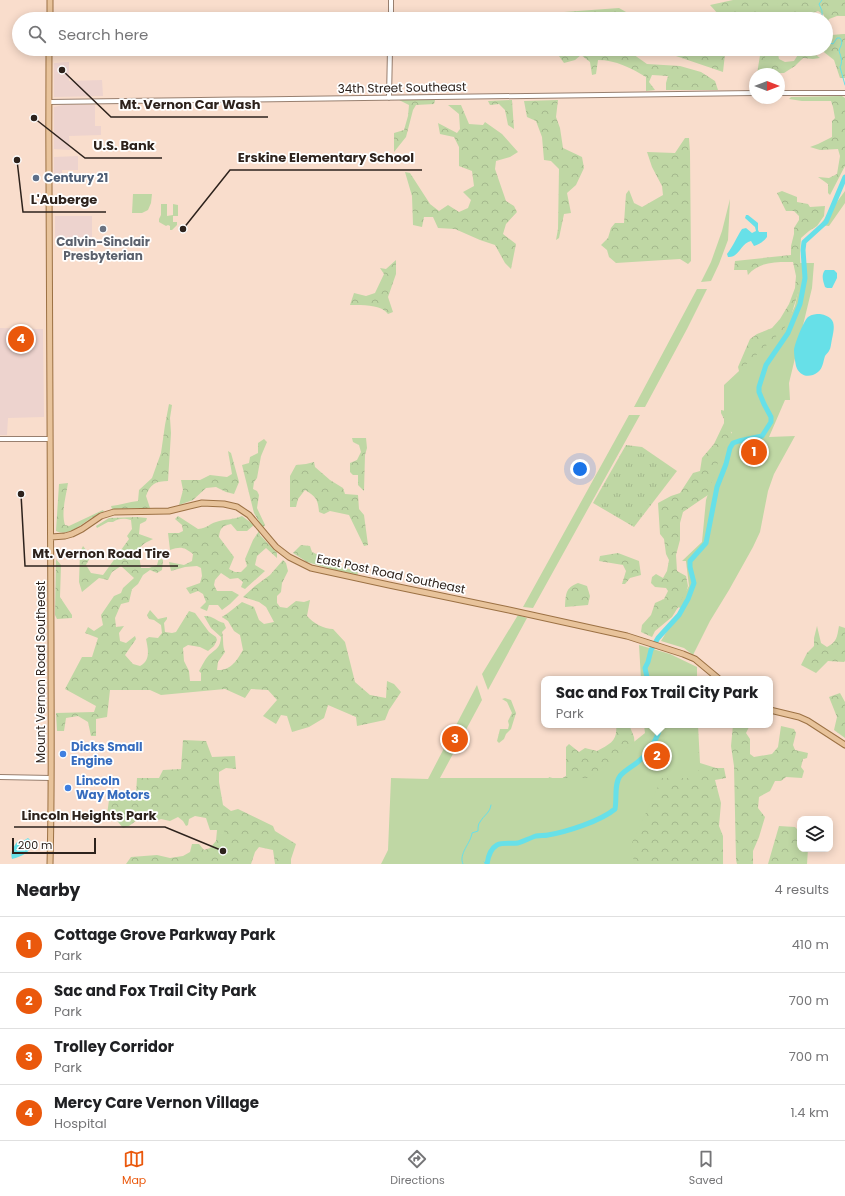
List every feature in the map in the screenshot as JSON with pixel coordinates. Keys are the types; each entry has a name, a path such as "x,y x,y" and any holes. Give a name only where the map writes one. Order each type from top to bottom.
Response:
{"main road":[{"path":"50,0 50,12"},
{"name":"Mount Vernon Road Southeast","path":"49,56 51,537 50,864"},
{"name":"East Post Road Southeast","path":"51,537 72,534 102,516 114,512 168,511 202,502 224,504 237,507 249,515 272,542 289,557 316,569 620,634 695,659 715,676"},
{"path":"773,711 793,715 808,721 845,745"}],"street":[{"path":"391,0 391,12"},
{"path":"389,98 390,56"},
{"path":"785,93 845,92"},
{"name":"34th Street Southeast","path":"49,102 749,93"},
{"path":"0,439 50,439"},
{"path":"0,777 51,778"}],"shaded area":[{"path":"69,62 69,81 102,80 103,96 54,97 54,63"},
{"path":"63,105 95,105 95,126 101,126 101,135 69,136 70,150 54,149 54,107"},
{"path":"78,156 78,170 62,170 62,182 54,182 54,157"},
{"path":"55,216 92,216 92,240 58,241 55,239"},
{"path":"0,328 43,329 44,417 8,418 7,435 0,435"}],"green space":[{"path":"733,0 845,0 845,16 833,18 833,12 818,11 716,12 710,5"},
{"path":"769,0 778,0 777,12 768,12"},
{"path":"619,8 626,12 564,12"},
{"path":"845,34 845,78 840,78 834,60 829,56 833,56 833,35"},
{"path":"559,56 580,56 575,60 564,63"},
{"path":"582,56 636,56 647,64 680,66 701,72 715,81 718,90 666,90 668,76 652,75 649,82 655,90 646,91 646,77 629,68 611,61 598,60 596,74 592,75 590,62"},
{"path":"676,56 725,56 723,72"},
{"path":"760,56 778,56 779,59 785,62 794,61 797,56 818,56 820,58 803,58 795,66 785,72 785,68 758,68"},
{"path":"765,56 772,56 770,68 764,68"},
{"path":"842,96 845,98 845,166 830,195 828,193 828,184 818,177 829,178 837,174 840,156 838,149 820,150 810,147 832,137 832,121 835,118 831,101 802,101 789,99 791,97"},
{"path":"399,100 435,100 434,104 416,105 413,110 406,137 394,152 394,133 404,130 408,116 409,105"},
{"path":"512,100 514,129 508,125 505,110 499,104 490,105 488,101"},
{"path":"558,100 556,117 560,128 563,148 582,157 584,168 576,185 567,193 571,213 564,214 559,238 556,240 558,229 559,169 551,161 544,160 542,137 536,121 527,117 524,101"},
{"path":"448,105 461,105 469,124 483,125 485,122 502,134 518,152 510,157 496,161 495,169 506,201 514,206 517,212 506,224 503,234 516,244 511,269 505,263 495,245 455,229 438,228 433,217 424,217 422,227 413,225 412,196 405,172 410,173 430,204 439,211 448,205 459,212 468,208 471,200 463,192 474,186 472,171 459,166 459,147 454,137 440,134 438,123 457,133 460,129 459,114"},
{"path":"685,138 689,138 690,152 691,261 688,264 680,259 616,263 609,257 607,250 601,245 608,238 611,228 615,223 624,223 626,194 629,190 634,203 642,207 663,195 662,186 652,167 647,152 675,153"},
{"path":"782,191 797,197 797,202 808,204 810,207 825,206 824,216 817,226 801,238 801,284 789,322 779,340 741,379 738,367 750,339 757,334 772,328 780,319 789,304 795,288 796,276 793,262 769,263 752,270 748,275 747,270 734,270 735,261 791,255 794,228 799,220 799,216 794,211 786,211 777,193"},
{"path":"845,191 845,203 829,226 820,225"},
{"path":"133,194 152,194 151,203 148,210 142,213 132,213"},
{"path":"730,199 728,240 711,281 701,282 711,262 722,231"},
{"path":"161,204 167,204 167,216 173,215 173,204 178,205 178,216 173,216 173,222 177,222 177,225 172,230 170,230 170,226 166,226 159,222 161,215"},
{"path":"396,260 396,274 388,297 393,312 388,314 381,308 365,305 350,305 354,293 366,296 375,293 384,274 380,268 386,269"},
{"path":"800,263 814,263 812,288 789,383 790,400 785,400 769,437 795,436 774,474 768,491 760,532 729,590 710,621 693,655 684,648 661,641 681,608 677,607 689,586 686,561 682,561 702,542 706,500 719,459 732,432 724,431 724,385 784,329 795,306 800,283"},
{"path":"697,289 707,289 687,329 645,407 634,407"},
{"path":"169,404 172,405 170,418 171,433 168,481 154,484 149,489 146,496 150,508 112,509 111,506 138,501 139,490 152,478 161,453"},
{"path":"721,410 730,412 729,425 733,440 711,493 683,512 680,523 680,540 676,555 677,571 686,576 688,586 685,596 672,617 655,631 652,637 641,632 642,625 651,615 655,603 664,599 668,591 666,588 655,587 651,583 652,577 656,574 663,578 667,571 669,560 666,554 664,539 660,534 658,503 680,493 693,473 700,471 702,458 714,444 725,421"},
{"path":"629,415 640,415 533,608 523,607"},
{"path":"352,438 366,438 367,448 365,455 364,491 358,485 358,475 353,475 350,472 350,463 357,460 361,452 359,445 353,442"},
{"path":"264,439 267,442 261,456 257,478 254,482 253,489 257,491 259,495 257,508 265,525 263,528 254,513 242,465 249,463 250,457 258,453 258,443"},
{"path":"626,445 642,447 677,471 634,527 593,503"},
{"path":"228,451 231,453 239,482 234,494 216,487 206,488 193,500 179,505 183,490 181,480 200,480 210,475 227,477 232,474"},
{"path":"314,462 315,467 330,480 343,488 345,494 358,495 359,509 364,515 368,545 364,546 349,515 330,511 324,514 319,512 316,499 305,490 298,499 296,507 290,507 290,476 296,465"},
{"path":"68,483 64,509 65,525 69,526 103,510 104,512 93,517 74,530 60,532 56,531 59,484"},
{"path":"178,516 198,529 204,528 216,522 242,516 254,525 247,531 237,531 231,524 225,526 220,531 219,537 234,557 229,569 235,572 241,572 247,566 245,559 253,540 259,531 260,535 277,553 277,558 266,548 257,556 255,565 265,571 245,589 241,587 243,582 238,578 230,579 221,573 215,580 214,585 217,591 232,591 239,595 222,610 218,605 209,605 207,611 200,608 206,602 203,594 198,591 190,594 186,588 200,583 202,576 201,568 197,566 185,567 171,571 169,562 184,565 192,561 193,554 182,548 170,550 168,533 179,533 183,531 182,525 175,519"},
{"path":"109,518 147,518 146,521 140,524 139,534 153,539 138,549 141,568 149,568 157,565 159,558 163,560 162,570 157,573 150,570 143,575 138,584 132,589 129,602 121,604 115,618 116,627 124,626 119,633 120,641 126,643 135,636 136,639 125,655 133,664 140,666 146,661 148,654 146,639 149,637 158,638 162,633 161,625 154,620 149,619 147,615 150,610 158,619 167,617 164,623 165,632 172,633 176,632 189,611 195,613 217,640 214,646 208,651 200,647 188,645 183,648 184,661 189,671 190,681 201,681 201,673 199,671 208,657 218,648 221,641 221,637 211,628 204,616 209,616 224,623 226,628 222,632 225,652 218,662 217,670 230,667 243,650 240,635 234,631 228,621 222,617 242,602 254,607 259,620 264,624 274,622 266,607 259,602 243,597 270,575 283,560 286,563 288,571 282,583 281,592 277,596 277,603 280,607 287,608 296,601 304,602 310,600 307,616 319,625 333,629 345,642 355,682 370,695 386,698 387,681 394,684 401,692 389,710 385,720 357,726 356,717 328,705 324,718 309,727 292,732 287,716 281,715 276,724 263,716 277,700 268,690 251,689 245,698 225,689 161,695 150,690 110,690 107,717 96,719 96,736 91,736 88,722 78,716 66,718 64,731 57,731 56,713 94,712 96,706 65,689 82,657 92,657 98,638 85,633 88,627 94,631 103,625 101,615 114,596 121,593 123,588 134,578 121,566 112,572 108,580 99,578 82,592 79,582 80,552 83,546 91,556 86,565 91,573 103,575 129,539 127,536 132,529 131,520 119,519 113,522 108,522 97,528 96,526"},
{"path":"301,545 310,546 312,552 325,558 333,565 357,571 358,575 307,562 293,553"},
{"path":"618,553 639,561 641,575 630,578 625,584 622,584 626,571 623,565 599,561 600,556"},
{"path":"56,559 61,565 60,597 72,615 72,618 57,619 55,615"},
{"path":"578,583 587,586 590,596 588,605 565,607 568,589"},
{"path":"518,615 527,618 488,690 482,674"},
{"path":"817,626 821,643 827,647 836,639 839,626 845,628 845,661 828,661 816,673 801,665 807,653 814,646"},
{"path":"639,645 670,654 697,667 697,676 641,676"},
{"path":"477,685 482,700 440,778 589,778 645,733 644,728 698,728 698,778 662,778 630,847 635,864 381,864 388,850 391,778 428,779"},
{"path":"840,693 845,702 845,738 834,730 837,717 829,697"},
{"path":"505,698 511,700 516,713 511,729 499,743 497,741 500,729 508,729 508,721 512,713 507,702 502,699"},
{"path":"781,726 794,729 796,733 793,745 795,750 808,753 807,758 803,759 801,767 804,771 802,778 786,777 781,781 775,781 770,791 759,797 758,808 765,817 753,851 753,864 737,864 736,860 734,766 731,746 733,728 748,728 746,733 750,739 750,754 754,757 772,754 778,747"},
{"path":"616,728 630,728 634,737 635,747 610,778 547,782 549,777 559,780 566,776 566,747 569,744 579,752 585,748 597,751 612,741 616,735"},
{"path":"695,728 698,728 700,763 716,768 724,768 726,778 715,780 721,803 719,826 723,836 723,864 617,864 618,812"},
{"path":"183,740 206,741 212,757 235,756 236,769 226,768 219,772 219,782 223,805 231,811 238,809 273,826 275,831 296,844 291,859 291,864 275,864 273,850 259,847 255,852 251,864 126,864 131,857 157,855 170,858 183,856 190,852 192,844 199,844 204,850 210,848 216,841 217,830 210,830 206,818 195,816 189,819 188,825 186,826 178,817 170,821 161,819 155,821 148,817 137,820 129,826 123,828 114,817 107,815 109,800 117,799 122,795 136,794 137,778 159,778 163,770 181,769"},
{"path":"779,826 795,827 797,829 797,852 808,852 807,864 768,864"},
{"path":"219,830 224,831 227,836 226,864 218,864"}],"water":[{"path":"746,215 758,223 759,232 767,232 767,237 761,243 754,246 751,241 748,242 735,255 728,257 727,254 742,229 746,228 752,233 756,231 755,227 745,218"},
{"path":"825,270 834,270 837,273 837,278 832,288 825,287 823,276"},
{"path":"820,314 829,317 833,322 834,330 831,347 825,356 820,370 815,374 808,376 802,374 797,369 794,350 808,317 811,315"},
{"path":"28,838 33,843 29,850 22,856 12,859 13,848 17,842 20,843"}],"waterway":[{"path":"822,0 819,4 822,12"},
{"path":"833,44 837,38 840,38 842,43 839,51 842,61 840,67 845,85"},
{"path":"647,676 645,668 651,650 658,638 679,615 688,599 694,583 690,561 706,543 717,487 726,464 730,448 733,443 762,436 771,422 771,417 759,392 759,387 766,365 788,333 800,304 805,278 803,250 804,242 826,222 845,177"},
{"path":"487,864 491,851 499,844 518,843 536,836 548,835 573,829 601,818 615,809 618,779 643,757 656,739 659,728"},
{"path":"463,864 463,852 472,833 478,831 478,826 491,805"}],"place":[{"name":"Mt. Vernon Car Wash","path":"62,70"},
{"name":"U.S. Bank","path":"34,118"},
{"name":"L'Auberge","path":"17,160"},
{"name":"Century 21","path":"36,178"},
{"name":"Calvin-Sinclair Presbyterian","path":"103,229"},
{"name":"Erskine Elementary School","path":"183,229"},
{"name":"Mercy Care Vernon Village","path":"21,339"},
{"name":"Cottage Grove Parkway Park","path":"754,452"},
{"name":"Mt. Vernon Road Tire","path":"21,494"},
{"name":"Trolley Corridor","path":"455,739"},
{"name":"Dicks Small Engine","path":"63,754"},
{"name":"Sac and Fox Trail City Park","path":"657,756"},
{"name":"Lincoln Way Motors","path":"68,788"},
{"name":"Lincoln Heights Park","path":"223,851"}]}
